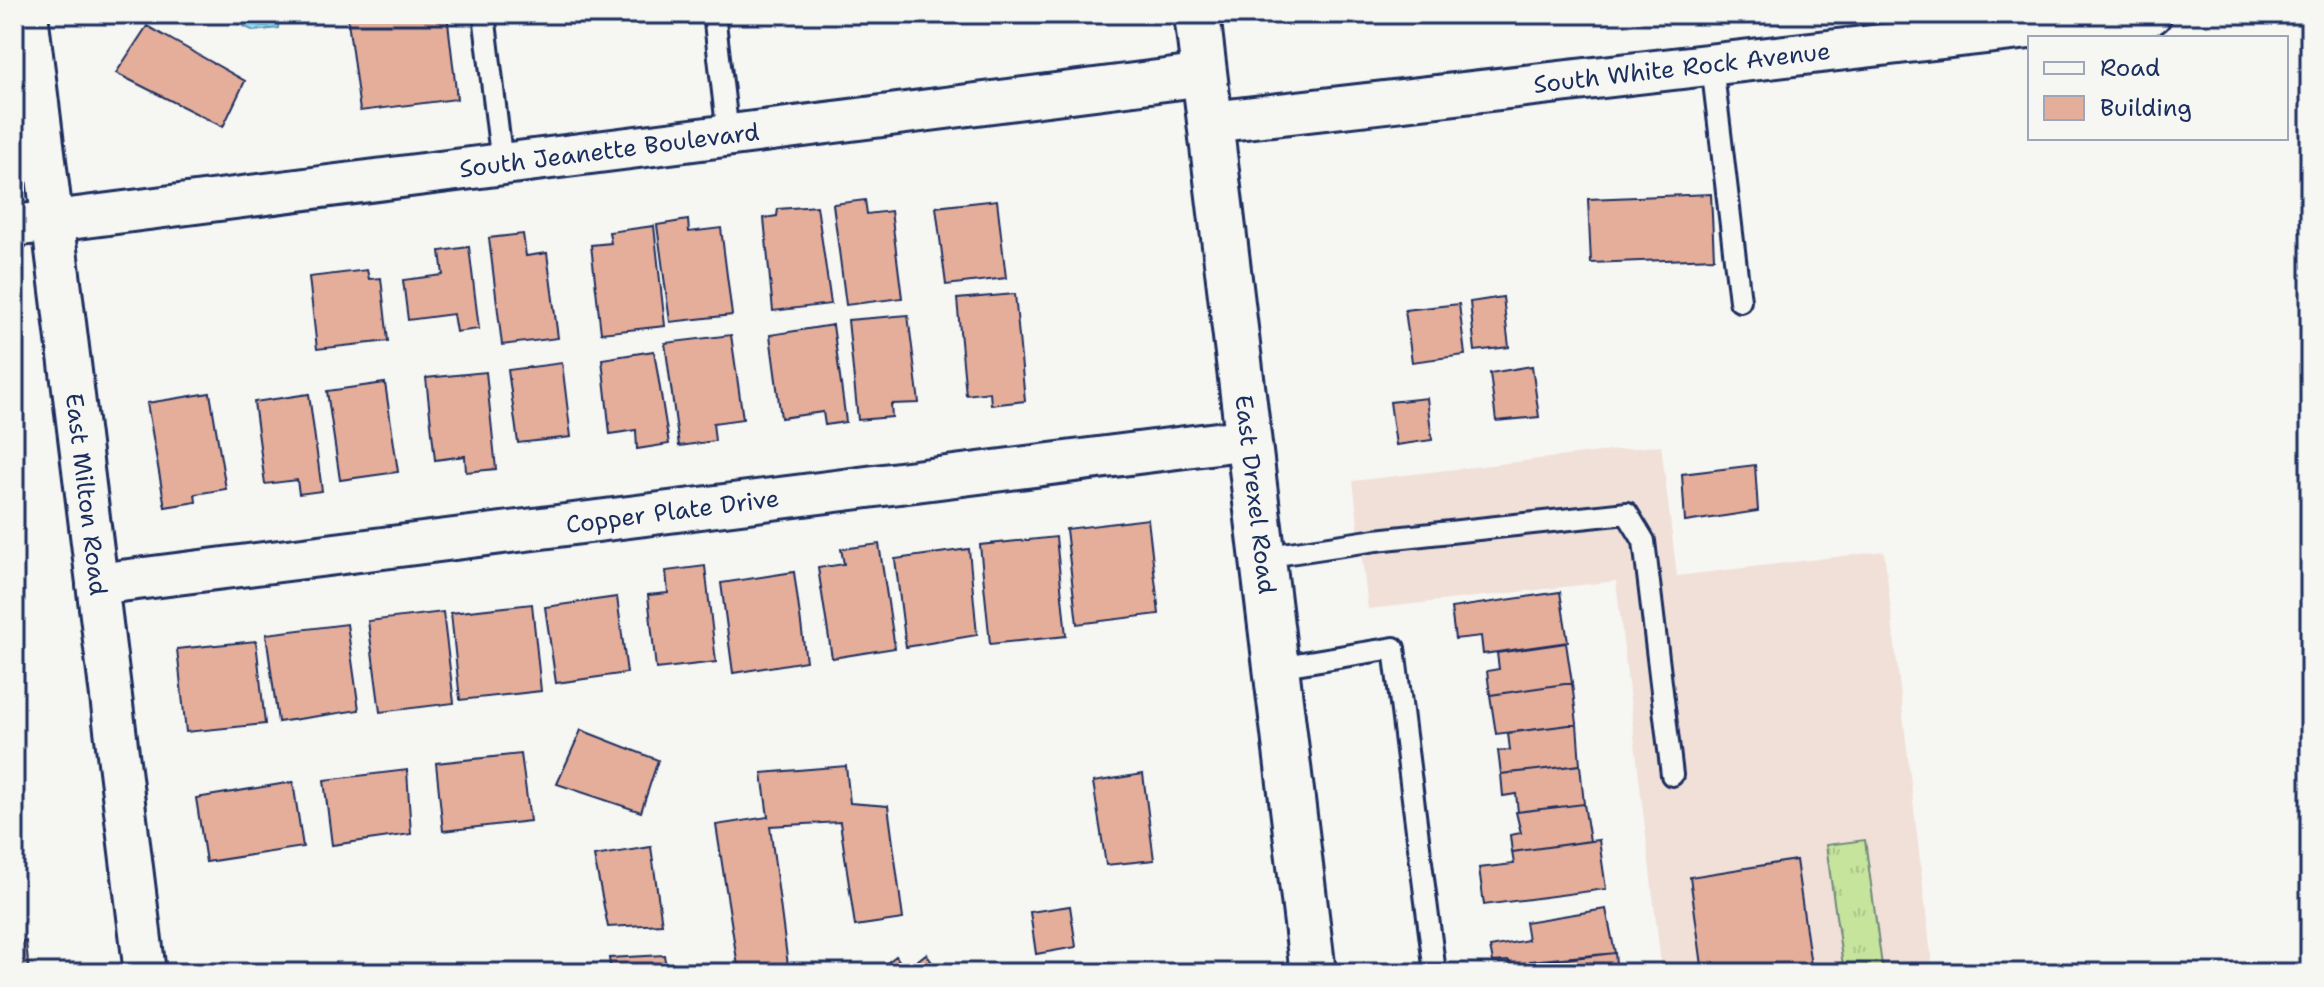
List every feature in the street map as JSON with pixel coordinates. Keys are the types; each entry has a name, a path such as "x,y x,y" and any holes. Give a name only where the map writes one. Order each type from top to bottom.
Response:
{"street":[{"name":"East Milton Road","path":"27,14 145,973"},
{"name":"East Drexel Road","path":"1197,14 1313,973"},
{"name":"South White Rock Avenue","path":"1211,122 2151,14"},
{"name":"South Jeanette Boulevard","path":"14,226 1205,75"},
{"name":"Copper Plate Drive","path":"97,584 1249,439"}],"lane":[{"path":"484,14 502,164"},
{"path":"714,14 728,135"},
{"path":"1712,65 1740,301"},
{"path":"1263,557 1376,540 1627,513 1644,541 1672,775"},
{"path":"1277,667 1394,648 1435,973"}],"shaded area":[{"path":"1661,445 1677,576 1884,551 1933,973 1662,973 1616,581 1368,609 1353,481"}],"green space":[{"path":"1865,840 1883,973 1844,973 1826,845"}],"water":[{"path":"231,14 279,14 278,28 254,31 229,19"}],"building":[{"path":"347,14 447,14 457,99 360,111"},
{"path":"147,26 245,81 223,127 116,73"},
{"path":"1711,194 1714,258 1591,263 1588,199"},
{"path":"865,200 867,214 891,211 902,298 846,305 833,204"},
{"path":"997,200 1006,278 946,285 936,207"},
{"path":"817,206 831,304 773,311 764,218 777,216 778,209"},
{"path":"688,220 689,232 721,228 732,315 670,322 657,225"},
{"path":"654,226 665,326 601,333 591,245 611,243 609,232"},
{"path":"523,234 526,256 547,253 558,338 502,345 489,238"},
{"path":"469,247 479,329 456,332 453,314 408,320 403,280 443,275 440,251"},
{"path":"367,270 369,279 381,278 388,341 317,349 309,277"},
{"path":"1015,294 1025,401 991,405 990,392 966,395 957,299"},
{"path":"1503,297 1509,347 1475,351 1470,302"},
{"path":"1459,304 1465,355 1412,362 1405,310"},
{"path":"908,315 919,403 891,404 892,417 858,420 848,320"},
{"path":"833,325 846,422 825,425 823,412 781,418 770,335"},
{"path":"731,335 743,419 713,423 715,441 679,446 665,343"},
{"path":"654,351 669,444 637,449 636,430 610,434 602,359"},
{"path":"562,363 571,437 518,443 508,370"},
{"path":"1532,366 1539,417 1496,421 1490,373"},
{"path":"486,372 496,469 466,472 465,456 435,460 426,378"},
{"path":"385,383 398,472 340,480 327,391"},
{"path":"210,393 226,489 195,494 196,502 165,507 147,403"},
{"path":"309,394 322,491 299,494 297,480 265,484 254,402"},
{"path":"1427,398 1432,440 1396,445 1390,402"},
{"path":"1755,465 1758,511 1685,522 1682,474"},
{"path":"1148,519 1159,614 1077,624 1066,529"},
{"path":"1056,537 1066,636 990,644 980,545"},
{"path":"879,544 895,648 832,658 818,568 844,564 841,549"},
{"path":"969,549 977,635 906,647 895,559"},
{"path":"705,566 716,662 656,669 648,595 668,593 666,571"},
{"path":"794,572 806,661 733,673 721,583"},
{"path":"1560,592 1568,642 1483,654 1481,636 1455,639 1451,608"},
{"path":"617,597 627,673 556,683 545,607"},
{"path":"532,604 541,691 460,700 451,613"},
{"path":"443,612 454,703 380,712 368,621"},
{"path":"347,624 359,710 278,722 266,634"},
{"path":"256,641 265,724 186,732 177,649"},
{"path":"1566,643 1572,683 1490,695 1487,671 1499,669 1497,653"},
{"path":"1572,683 1577,724 1496,734 1490,695"},
{"path":"1577,724 1580,765 1501,774 1498,751 1510,750 1508,733"},
{"path":"581,730 658,760 641,812 557,784"},
{"path":"521,754 530,821 443,831 436,763"},
{"path":"1580,765 1584,804 1518,812 1516,794 1503,796 1501,774"},
{"path":"846,766 850,803 888,806 903,919 855,926 840,822 770,826 789,973 739,973 716,825 768,817 762,773"},
{"path":"407,770 411,834 332,845 324,780"},
{"path":"1143,774 1154,860 1106,865 1093,782"},
{"path":"293,782 303,847 206,862 196,798"},
{"path":"1584,804 1590,841 1512,852 1510,835 1521,833 1516,812"},
{"path":"1599,840 1606,889 1484,905 1479,868 1514,864 1512,852"},
{"path":"651,847 662,924 608,927 594,856"},
{"path":"1796,860 1812,973 1703,973 1690,877"},
{"path":"1070,906 1076,947 1036,954 1030,912"},
{"path":"1606,909 1615,953 1510,966 1509,961 1493,962 1490,947 1528,940 1525,922"},
{"path":"26,941 29,973 14,973 14,942"},
{"path":"1615,953 1617,973 1531,973 1530,961"},
{"path":"926,954 940,973 874,973 896,956 905,970"},
{"path":"664,955 667,973 611,973 609,958"}]}
